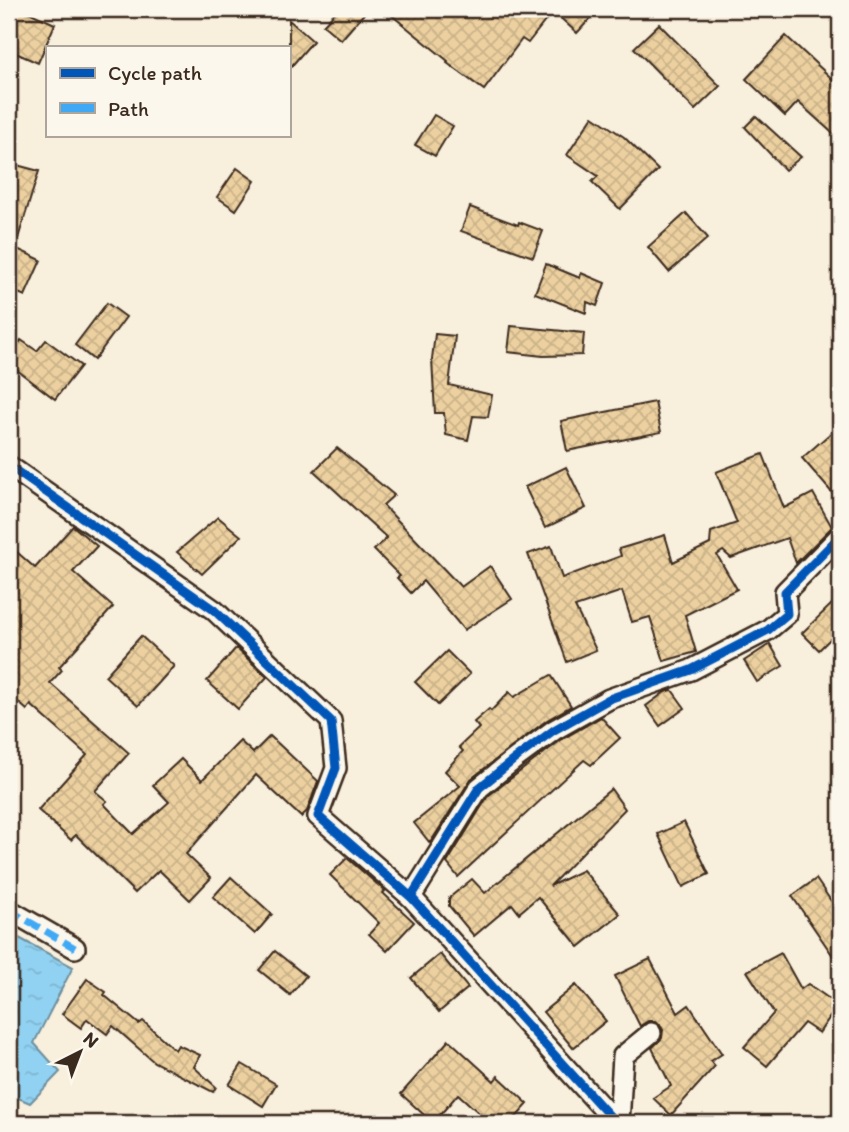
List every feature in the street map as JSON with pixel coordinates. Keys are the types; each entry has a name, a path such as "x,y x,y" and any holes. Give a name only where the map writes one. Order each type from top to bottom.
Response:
{"street":[{"path":"9,466 214,610 331,721 336,768 318,816 411,897 618,1123"},
{"path":"411,897 479,788 554,730 609,699 691,670 768,630 787,614 785,592 840,536"},
{"path":"9,910 75,948"},
{"path":"618,1123 623,1056 650,1032"}],"water":[{"path":"19,938 73,967 34,1043 60,1072 30,1103 9,1094 9,957"}],"building":[{"path":"9,9 22,9 55,24 38,63 9,50"},
{"path":"338,9 368,9 341,40 323,25"},
{"path":"384,9 599,9 577,33 553,11 528,43 522,39 484,90 447,63 448,61"},
{"path":"289,20 313,41 290,68"},
{"path":"659,24 720,86 695,110 634,48"},
{"path":"786,36 840,86 840,140 798,102 785,116 746,79"},
{"path":"434,115 453,126 435,156 415,145"},
{"path":"593,116 624,137 658,170 620,209 592,182 598,176 567,155"},
{"path":"756,116 801,157 785,170 745,127"},
{"path":"9,163 39,171 15,248 41,260 25,296 9,289 9,262 12,254 9,253"},
{"path":"237,168 255,181 236,210 217,197"},
{"path":"470,207 518,225 519,222 543,231 533,257 461,231"},
{"path":"686,213 708,238 669,272 648,247"},
{"path":"546,264 580,278 581,273 605,283 597,306 587,302 586,313 535,293"},
{"path":"107,303 126,317 94,360 75,345"},
{"path":"511,326 584,333 582,355 543,356 508,352"},
{"path":"9,334 37,351 46,340 81,366 55,399 9,364"},
{"path":"435,334 455,336 449,385 492,395 488,417 473,416 468,440 446,435 444,413 435,413 432,359"},
{"path":"655,402 661,432 567,451 561,421"},
{"path":"840,425 840,502 802,458"},
{"path":"337,448 394,495 383,505 461,587 490,566 512,599 464,630 423,581 411,593 397,578 400,576 374,550 387,538 314,471"},
{"path":"763,454 784,508 813,493 832,527 796,563 787,538 731,558 723,551 717,555 737,589 685,615 696,652 664,661 650,617 632,622 622,591 575,607 596,650 567,662 528,554 551,546 562,578 621,556 619,549 665,535 673,562 710,544 711,532 737,523 716,472"},
{"path":"566,467 586,508 545,528 525,487"},
{"path":"218,517 241,536 202,574 177,552"},
{"path":"73,526 97,546 73,572 113,607 59,667 62,670 50,683 129,753 95,791 107,801 104,804 133,834 169,802 153,785 181,759 202,780 240,741 253,753 270,736 318,781 307,811 301,817 256,775 186,854 211,878 190,900 159,870 135,893 76,835 71,840 38,810 87,755 31,705 27,710 9,694 9,545 35,568"},
{"path":"840,596 840,629 819,650 802,633"},
{"path":"141,636 174,666 138,706 105,676"},
{"path":"770,644 783,666 757,682 744,661"},
{"path":"236,648 267,677 238,709 207,681"},
{"path":"447,651 470,674 438,705 415,682"},
{"path":"551,675 571,706 547,720 471,779 430,843 414,823 460,786 445,771 463,751 459,747 479,728 474,722 489,709 491,711 509,692 514,697"},
{"path":"672,690 685,708 660,726 646,706"},
{"path":"601,717 620,738 591,765 584,760 458,877 447,863 488,796 561,740"},
{"path":"611,789 625,809 550,886 583,870 620,914 579,947 538,897 519,913 512,904 474,936 449,906 449,898 472,879 485,893"},
{"path":"684,822 709,874 683,887 658,834"},
{"path":"347,858 385,891 383,893 414,922 387,951 369,934 379,923 330,875"},
{"path":"231,877 272,914 255,934 213,897"},
{"path":"816,879 840,914 840,966 792,896"},
{"path":"275,951 306,976 290,995 259,970"},
{"path":"781,953 801,989 808,984 838,1005 819,1033 804,1023 767,1066 744,1047 774,1013 747,971"},
{"path":"440,954 468,988 439,1012 411,978"},
{"path":"650,959 678,1013 689,1005 722,1054 711,1061 715,1066 671,1115 653,1098 671,1086 652,1048 662,1038 663,1030 655,1021 648,1021 640,1026 615,976"},
{"path":"87,979 106,992 104,995 139,1024 143,1021 175,1050 178,1045 200,1055 194,1067 216,1087 213,1092 154,1062 113,1026 107,1034 87,1019 81,1028 62,1014"},
{"path":"576,985 606,1021 573,1048 543,1012"},
{"path":"449,1040 494,1081 498,1076 528,1104 511,1123 490,1123 458,1094 433,1123 401,1094"},
{"path":"242,1064 276,1084 263,1106 229,1085"}],"marked path":[{"path":"9,910 75,948"}],"cycle path":[{"path":"9,466 214,610 331,721 336,768 318,816 411,897 616,1123"},
{"path":"411,897 479,788 554,730 609,699 691,670 768,630 787,614 785,592 840,536"}]}
